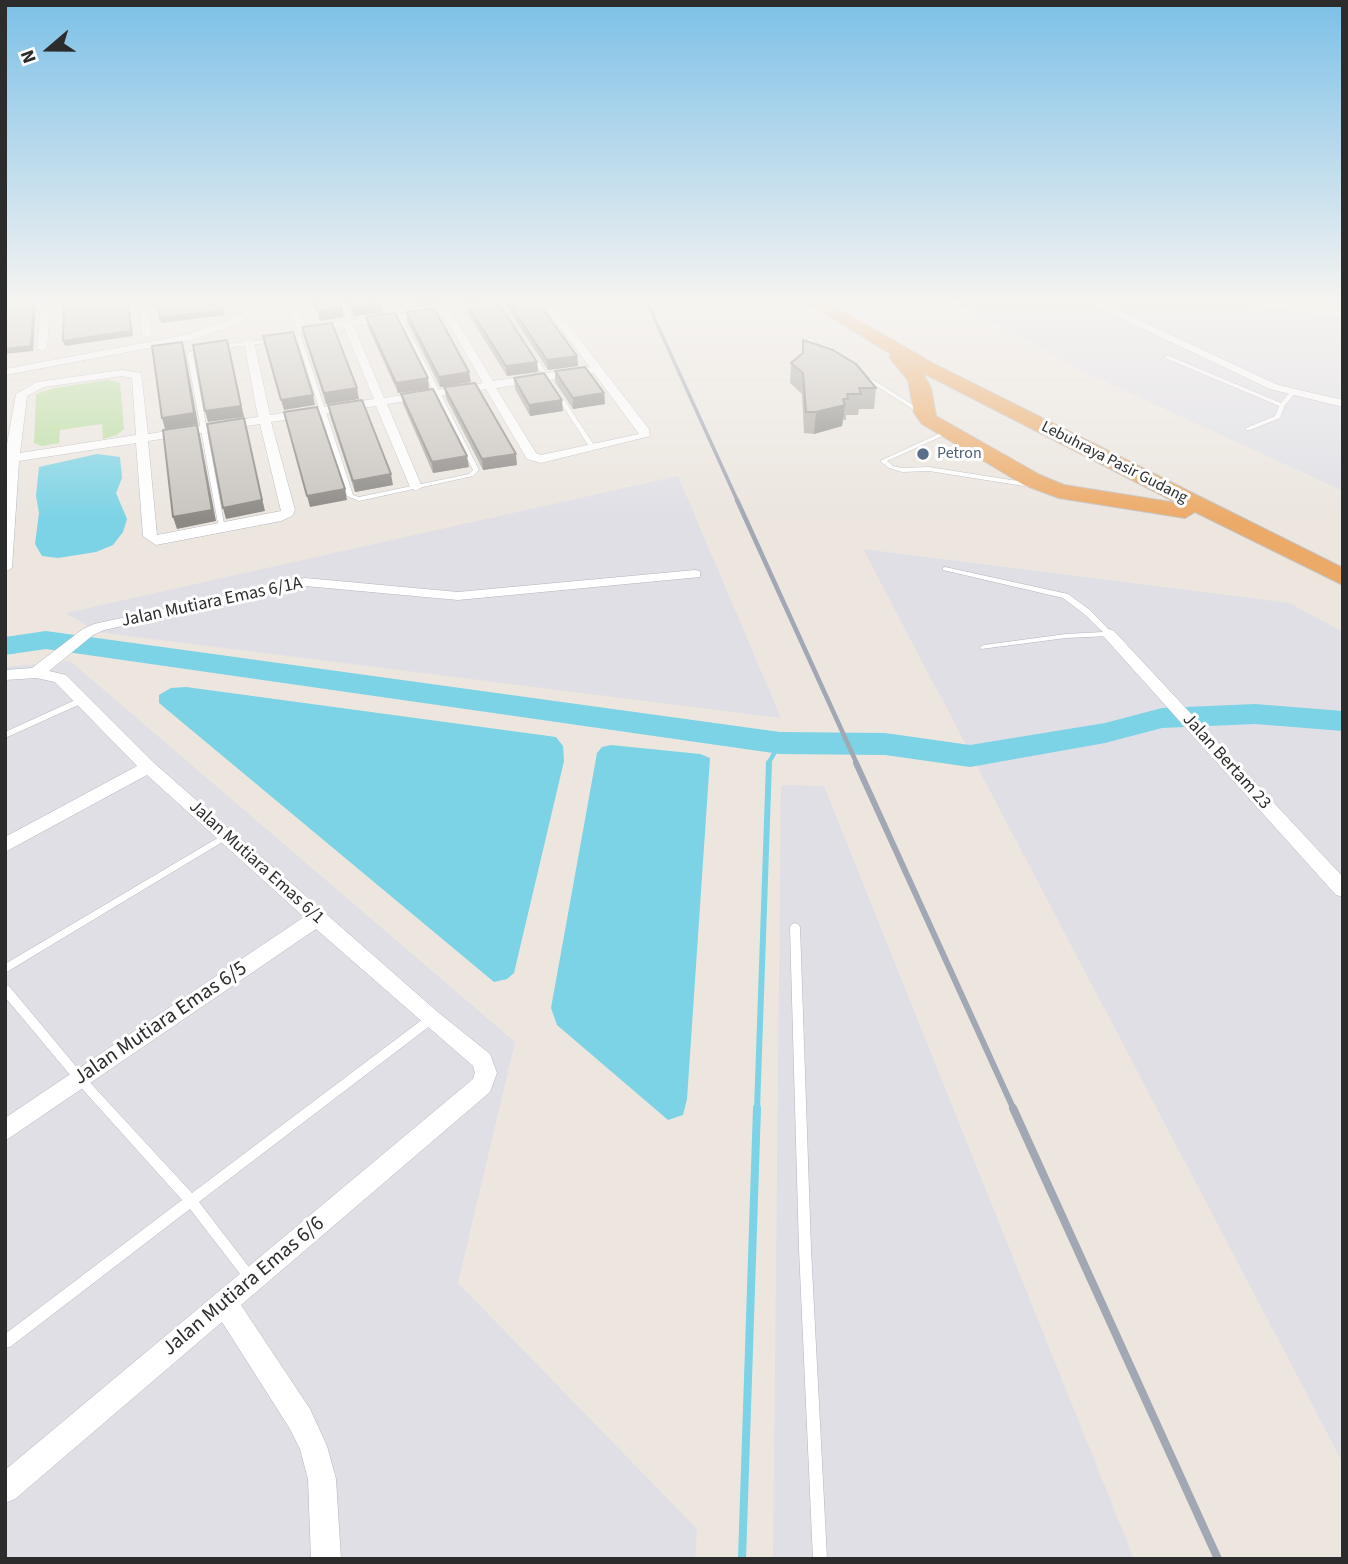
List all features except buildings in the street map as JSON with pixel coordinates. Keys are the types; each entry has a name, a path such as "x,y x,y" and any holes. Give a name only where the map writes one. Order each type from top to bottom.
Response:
{"highway":[{"path":"914,375 917,378 925,415 947,432 1049,488 1186,512 1343,579"},
{"name":"Lebuhraya Pasir Gudang","path":"943,375 1343,579"},
{"name":"Lebuhraya Pasir Gudang","path":"983,375 1090,432 1343,556"}],"street":[{"path":"68,375 68,381"},
{"path":"5,568 9,458 22,394 33,387 110,375"},
{"path":"137,375 149,536 156,541 166,541 287,513 256,375"},
{"path":"370,375 416,487"},
{"path":"485,375 531,456 541,460 645,434 601,375"},
{"path":"9,458 559,375"},
{"path":"1249,375 1274,387 1343,404"},
{"name":"Jalan Mutiara Emas 6/1A","path":"36,673 99,627 313,581 458,596 695,574"},
{"name":"Jalan Bertam 23","path":"1109,634 1343,890"},
{"name":"Jalan Mutiara Emas 6/1","path":"5,675 36,673 60,678 148,768 482,1061 486,1073 482,1085"},
{"path":"5,845 148,768"},
{"name":"Jalan Mutiara Emas 6/5","path":"5,1130 317,918"},
{"name":"Jalan Mutiara Emas 6/6","path":"5,1489 482,1085"},
{"path":"225,1304 300,1419 313,1446 322,1479 326,1559"}],"lane":[{"path":"194,375 222,529"},
{"path":"311,375 350,496 359,499 471,475 476,470 428,375"},
{"path":"863,375 925,415"},
{"path":"1209,375 1282,405"},
{"path":"546,377 593,448"},
{"path":"1248,429 1278,417 1282,405 1293,392"},
{"path":"947,432 884,458 883,461 902,470 929,469 1049,488"},
{"path":"945,569 1065,596 1087,611 1109,634"},
{"path":"985,647 1066,636 1109,634"},
{"path":"5,735 82,700"},
{"path":"5,970 226,836"},
{"path":"795,927 805,1248 820,1559"},
{"path":"5,989 80,1079 191,1201 252,1280"},
{"path":"5,1342 431,1019"}],"shaded area":[{"path":"1091,375 1343,375 1343,491"},
{"path":"678,476 781,718 97,632 66,613"},
{"path":"863,549 1289,603 1343,632 1343,1463"},
{"path":"70,661 515,1042 458,1283 697,1529 695,1559 5,1559 5,667"},
{"path":"781,785 824,786 1134,1559 773,1559"}],"green space":[{"path":"108,380 120,383 124,429 117,435 103,439 102,424 60,430 59,443 42,446 34,443 36,394 54,388"}],"water":[{"path":"97,454 120,457 122,478 116,493 127,519 123,532 113,545 96,552 58,558 42,556 35,544 39,513 36,496 39,467"},
{"path":"186,687 556,737 563,746 564,761 514,973 507,979 494,982 159,703 159,695 171,688"},
{"path":"611,745 700,754 710,758 687,1099 683,1115 668,1120 557,1025 551,1008 597,753 602,747"}],"waterway":[{"path":"5,646 46,640 780,743 885,744 970,756 1105,733 1162,718 1255,714 1343,721"},
{"path":"768,764 780,743"},
{"path":"757,1110 769,763"},
{"path":"742,1559 757,1108"}],"railway":[{"path":"680,375 738,502"},
{"path":"737,500 857,764"},
{"path":"856,763 1014,1110"},
{"path":"1013,1108 1218,1559"}],"place":[{"name":"Petron","path":"923,454"}]}
